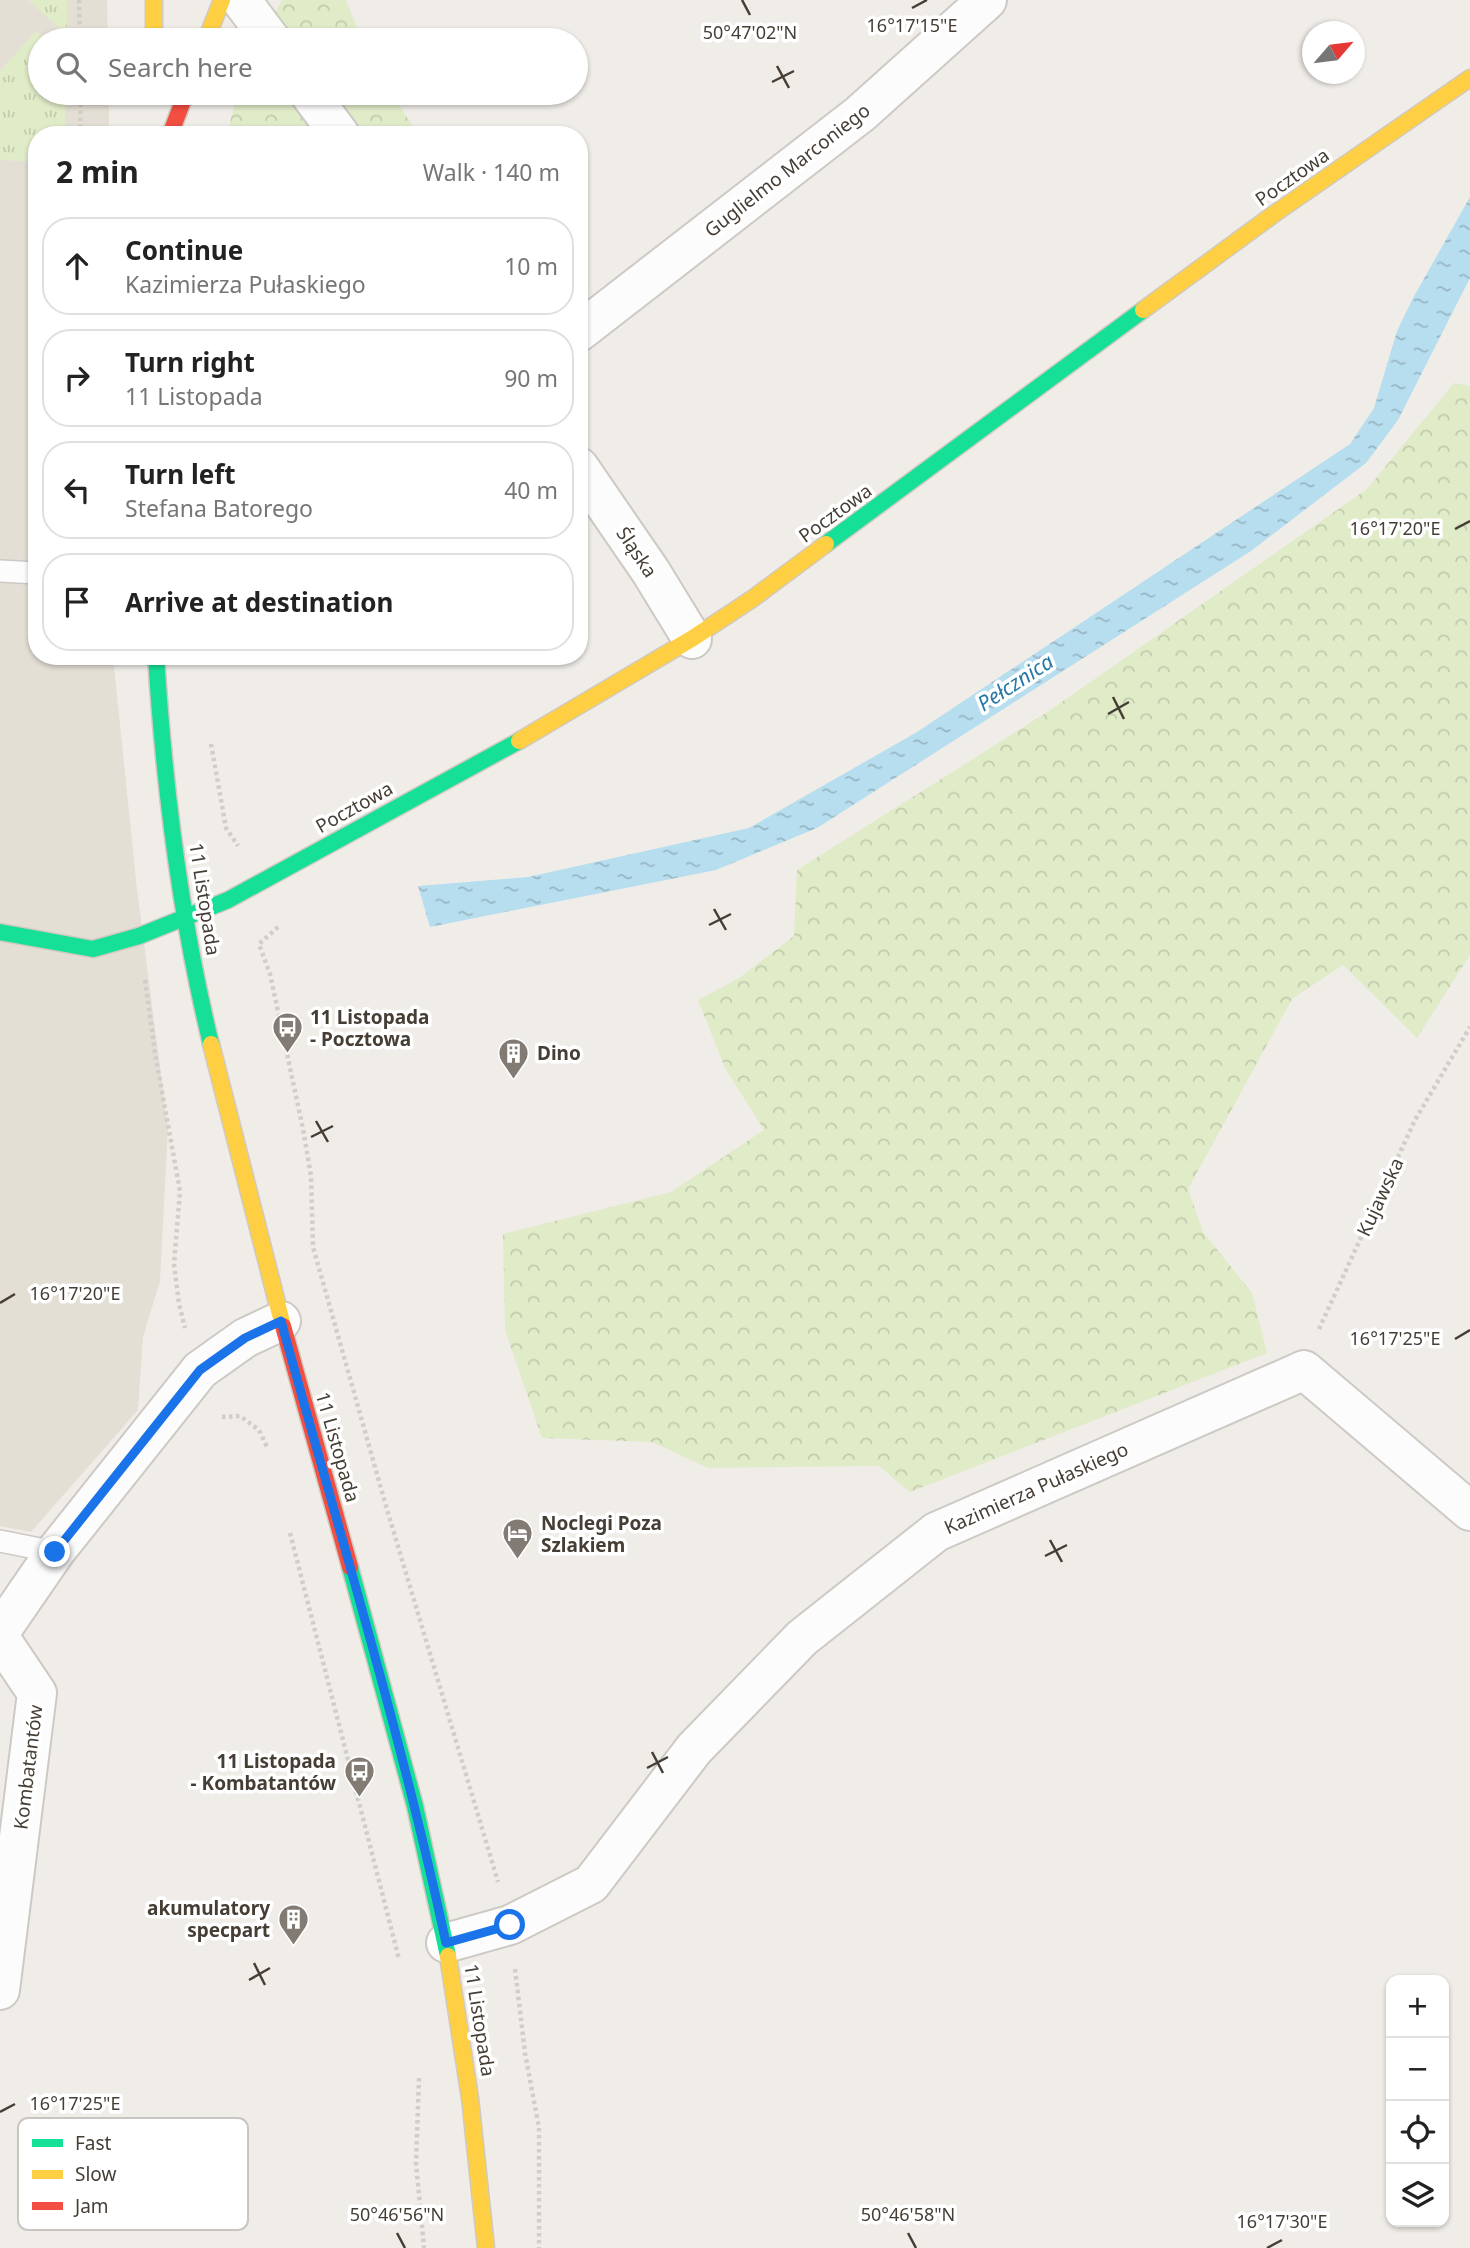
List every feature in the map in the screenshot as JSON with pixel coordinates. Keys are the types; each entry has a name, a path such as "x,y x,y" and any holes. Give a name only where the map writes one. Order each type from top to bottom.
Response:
{"main road":[{"path":"154,0 155,28"},
{"path":"211,28 222,0"},
{"name":"Pocztowa","path":"0,932 93,949 139,936 185,918 261,883 591,700 692,639 793,570 1274,214 1470,78"},
{"path":"173,126 181,105"},
{"name":"11 Listopada","path":"156,665 159,718 185,918 213,1055 281,1321 383,1683 426,1851 446,1943 465,2053 477,2143 486,2248"}],"street":[{"path":"241,0 262,28"},
{"name":"Guglielmo Marconiego","path":"588,325 860,114 987,0"},
{"path":"319,105 334,126"},
{"name":"Śląska","path":"588,480 651,572 692,639"},
{"path":"0,1632 55,1552 200,1370 245,1338 281,1321"},
{"path":"1300,1372 1304,1370 1470,1511"},
{"name":"Kazimierza Pułaskiego","path":"446,1943 510,1925 591,1884 694,1749 802,1638 936,1532 1300,1372"},
{"name":"Kombatantów","path":"0,1638 37,1693 0,1990"}],"lane":[{"path":"0,571 28,573"},
{"path":"0,1541 55,1552"}],"path":[{"path":"79,0 80,28"},
{"path":"80,126 81,105"},
{"path":"209,736 226,828 239,847 249,845 279,926 259,944 270,974 303,1129"},
{"path":"139,936 155,1053 180,1191 174,1264 178,1304 217,1418 240,1416 259,1430 269,1454"},
{"name":"Kujawska","path":"1300,1372 1415,1120 1470,1027"},
{"path":"288,1523 402,1967"},
{"path":"420,2072 416,2163 424,2248"}],"shaded area":[{"path":"0,0 107,0 108,28 28,28 28,105 109,105 109,126 28,126 28,665 114,665 137,889 168,1129 160,1281 143,1337 138,1410 31,1532 0,1526"}],"green space":[{"path":"28,0 67,0 67,28 59,28"},
{"path":"282,0 346,0 357,28 277,28 271,20"},
{"path":"28,40 28,105 65,105 66,126 28,126 28,162 0,160 0,71"},
{"path":"234,105 303,105 313,126 229,126"},
{"path":"335,105 399,105 412,126 350,126"},
{"path":"1454,383 1470,386 1470,955 1417,1038 1343,965 1292,999 1188,1189 1203,1232 1252,1293 1267,1353 910,1492 879,1466 708,1468 652,1442 542,1438 505,1330 503,1234 671,1192 764,1130 725,1068 698,1000 739,978 794,936 797,870 1049,711 1367,489"}],"water":[{"name":"Pełcznica","path":"1470,197 1470,278 1398,420 1366,463 1251,551 817,828 716,870 430,927 418,886 528,877 749,828 917,732 1350,444 1374,408 1397,331 1413,298"}],"traffic: fast":[{"path":"826,544 1143,310"},
{"path":"157,665 164,754 182,900 211,1044"},
{"path":"0,932 93,949 139,936 228,900 519,741"},
{"path":"350,1567 415,1806 448,1956"}],"traffic: slow":[{"path":"154,0 154,28"},
{"path":"211,28 222,0"},
{"path":"1143,310 1274,214 1470,78"},
{"path":"519,741 693,638 752,599 826,544"},
{"path":"211,1044 283,1326"},
{"path":"448,1956 470,2098 486,2248"}],"traffic: jam":[{"path":"173,126 181,105"},
{"path":"283,1326 350,1567"}],"place":[{"name":"11 Listopada - Pocztowa","path":"287,1055"},
{"name":"Dino","path":"514,1080"},
{"name":"Noclegi Poza Szlakiem","path":"518,1561"},
{"name":"11 Listopada - Kombatantów","path":"359,1799"},
{"name":"akumulatory specpart","path":"293,1946"}],"route":[{"path":"55,1552 200,1370 245,1338 281,1321 383,1683 426,1851 446,1943 510,1925"}]}
